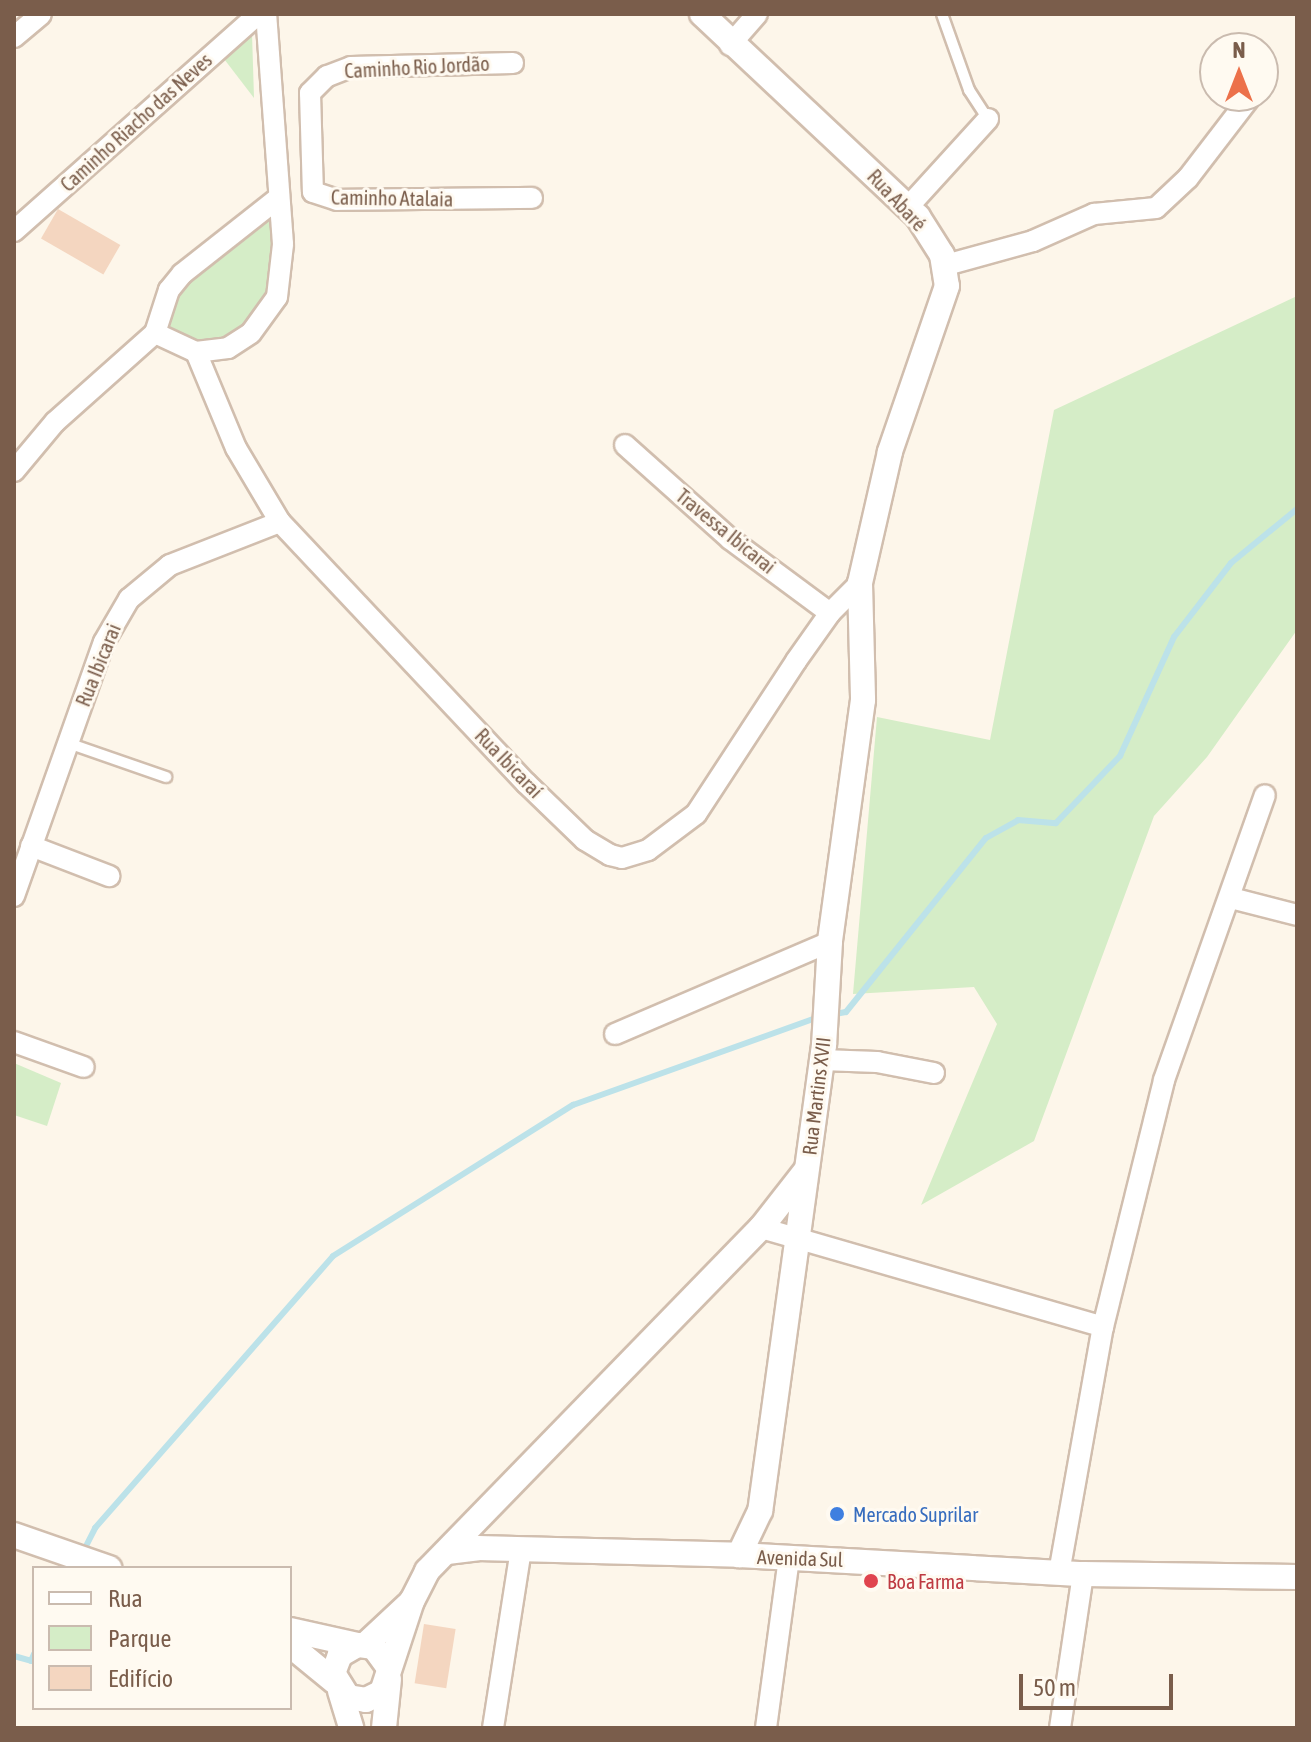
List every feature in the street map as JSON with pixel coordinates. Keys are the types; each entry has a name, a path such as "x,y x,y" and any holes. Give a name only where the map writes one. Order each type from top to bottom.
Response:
{"street":[{"path":"14,37 41,14"},
{"name":"Caminho Riacho das Neves","path":"14,231 257,14"},
{"path":"155,333 196,352 239,343 271,310 282,255 266,14"},
{"name":"Rua Abaré","path":"702,14 730,45 908,207 946,265"},
{"path":"730,45 757,14"},
{"name":"Caminho Rio Jordão","path":"312,133 311,89 337,70 513,63"},
{"path":"860,583 890,452 946,298 946,265 1033,241 1094,214 1156,208 1188,178 1239,112"},
{"path":"908,207 988,119"},
{"path":"276,135 312,133"},
{"name":"Caminho Atalaia","path":"312,133 313,192 321,197 532,198"},
{"path":"14,471 55,422 155,333 173,284 277,199"},
{"name":"Rua Ibicaraí","path":"196,352 236,448 280,522 567,824 598,848 622,858 662,843 696,814 830,613 860,583"},
{"name":"Travessa Ibicarai","path":"625,445 730,539 830,613"},
{"name":"Rua Ibicarai","path":"14,896 104,642 129,599 170,565 280,522"},
{"name":"Rua Martins XVII","path":"384,1728 390,1672 412,1601 427,1571 761,1228 806,1171 823,1053 830,942 863,700 860,583"},
{"path":"1060,1728 1071,1574 1103,1327 1164,1080 1265,795"},
{"path":"31,846 109,876"},
{"path":"1231,898 1297,915"},
{"path":"615,1034 830,942"},
{"path":"14,1042 84,1067"},
{"path":"823,1053 934,1073"},
{"path":"739,1555 760,1511 806,1171"},
{"path":"761,1228 1103,1327"},
{"path":"760,1511 780,1557 766,1728"},
{"path":"16,1535 103,1566"},
{"path":"493,1728 521,1549"},
{"name":"Avenida Sul","path":"447,1552 521,1549 739,1555 1071,1574 1297,1577"},
{"name":"Rua Martins XVII","path":"361,1645 412,1601"},
{"path":"292,1630 361,1645 381,1653 390,1672 382,1692 366,1700 338,1686 292,1647"},
{"path":"351,1728 338,1686 335,1663 361,1645"}],"lane":[{"path":"942,14 969,90 988,119"},
{"path":"68,743 166,777"}],"green space":[{"path":"252,33 254,98 221,55"},
{"path":"281,193 277,288 246,326 189,361 169,341 166,316 170,292"},
{"path":"1297,296 1297,630 1207,757 1154,816 1034,1141 921,1205 997,1024 974,987 853,994 877,717 990,740 1054,410"},
{"path":"14,1063 61,1083 47,1126 14,1115"}],"building":[{"path":"58,209 120,245 103,274 41,238"},
{"path":"424,1624 456,1629 446,1688 415,1683"}],"waterway":[{"path":"830,1015 846,1012 986,838 1018,820 1056,823 1120,756 1174,637 1231,563 1297,509"},
{"path":"83,1552 95,1528 333,1256 573,1105 819,1017"},
{"path":"14,1656 31,1661 32,1659"}],"place":[{"name":"Mercado Suprilar","path":"837,1514"},
{"name":"Boa Farma","path":"871,1581"}]}
